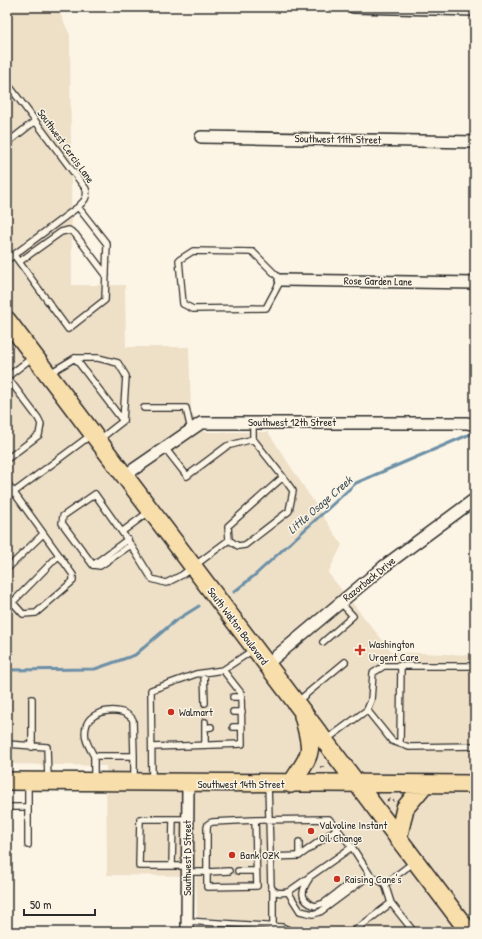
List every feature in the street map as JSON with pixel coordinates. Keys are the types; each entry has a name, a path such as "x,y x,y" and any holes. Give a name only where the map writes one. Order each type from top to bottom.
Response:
{"main road":[{"name":"South Walton Boulevard","path":"7,320 326,740 357,784 469,932"},
{"path":"292,784 307,760 310,751 310,740 298,705"},
{"name":"Southwest 14th Street","path":"7,781 268,784 475,784"},
{"path":"398,839 405,808 425,784"}],"street":[{"path":"353,7 449,8 475,10"},
{"name":"Southwest 11th Street","path":"201,137 475,142"},
{"name":"Rose Garden Lane","path":"281,280 475,283"},
{"name":"Southwest 12th Street","path":"124,476 201,423 467,423 475,425"},
{"name":"Razorback Drive","path":"267,664 383,567 475,499"},
{"name":"Southwest D Street","path":"187,927 188,783"}],"lane":[{"name":"Southwest Cercis Lane","path":"7,83 86,189 86,199 78,207 7,260"},
{"path":"7,143 35,121"},
{"path":"14,255 68,329 105,300 107,244 78,207"},
{"path":"19,262 61,232 69,230 74,234 106,275"},
{"path":"193,251 253,252 281,280 266,308 193,309 183,304 179,260 193,251"},
{"path":"7,459 39,435 41,430 38,418 7,377 34,356"},
{"path":"75,358 123,421"},
{"path":"48,374 75,358 98,358 118,364 126,376 123,421"},
{"path":"144,408 186,408 191,430"},
{"path":"10,493 123,421"},
{"path":"229,540 238,546 245,545 289,512 293,491 253,439 253,422"},
{"path":"165,448 187,476 227,446 253,439"},
{"path":"229,540 228,526 283,477"},
{"path":"7,483 10,493 73,575 71,584 36,613 23,614 7,596"},
{"path":"130,542 100,566 93,565 62,523 63,516 95,494 130,542 152,579 159,582 166,583 229,540"},
{"path":"123,532 151,510"},
{"path":"7,569 43,534"},
{"path":"7,608 59,555"},
{"path":"323,642 353,616 340,602"},
{"path":"152,783 151,690 204,673 223,670 255,648"},
{"path":"298,705 345,662"},
{"path":"400,743 401,665"},
{"path":"326,740 367,710 371,700 373,673 384,666 475,666"},
{"path":"152,747 242,744 241,693 223,670"},
{"path":"204,673 207,699"},
{"path":"233,697 242,697"},
{"path":"32,699 32,747"},
{"path":"94,782 94,756 86,741 86,726 93,717 99,714 118,710 126,713 133,720 134,783"},
{"path":"367,710 392,741 409,747 475,746"},
{"path":"233,712 242,712"},
{"path":"205,745 207,726"},
{"path":"233,727 242,727"},
{"path":"7,744 47,747 48,782"},
{"path":"94,756 134,756"},
{"path":"28,782 28,845"},
{"path":"268,784 271,887 274,891 273,927"},
{"path":"7,806 28,807"},
{"path":"188,819 140,819 139,866 172,866 207,872 228,872"},
{"path":"172,866 173,819"},
{"path":"255,820 257,886 207,887 208,824 212,822 255,820 298,822 329,819 338,828 352,847 370,875 385,884 391,903 414,932"},
{"path":"270,856 299,856 338,828"},
{"path":"299,842 299,856"},
{"path":"274,891 277,893 288,892 352,847"},
{"path":"385,884 416,860"},
{"path":"238,871 256,872"},
{"path":"288,892 300,911 314,914 320,912 370,875"},
{"path":"310,877 302,889 302,895 306,902 315,906 324,903 349,884 358,884"},
{"path":"353,932 391,903"},
{"path":"187,927 273,927 286,928 293,932"}],"path":[{"path":"320,767 327,767"}],"shaded area":[{"path":"7,7 57,7 70,35 72,285 125,285 126,347 189,347 191,413 205,432 268,432 342,545 328,573 392,652 475,655 475,932 287,932 281,924 197,917 196,876 107,875 106,766 7,764"}],"waterway":[{"name":"Little Osage Creek","path":"234,592 255,575 356,483 475,432"},
{"name":"Little Osage Creek","path":"7,670 95,669 135,655 175,621 199,606"}],"place":[{"name":"Washington Urgent Care","path":"360,650"},
{"name":"Walmart","path":"171,712"},
{"name":"Valvoline Instant Oil Change","path":"311,831"},
{"name":"Bank OZK","path":"232,855"},
{"name":"Raising Cane's","path":"337,879"}]}
